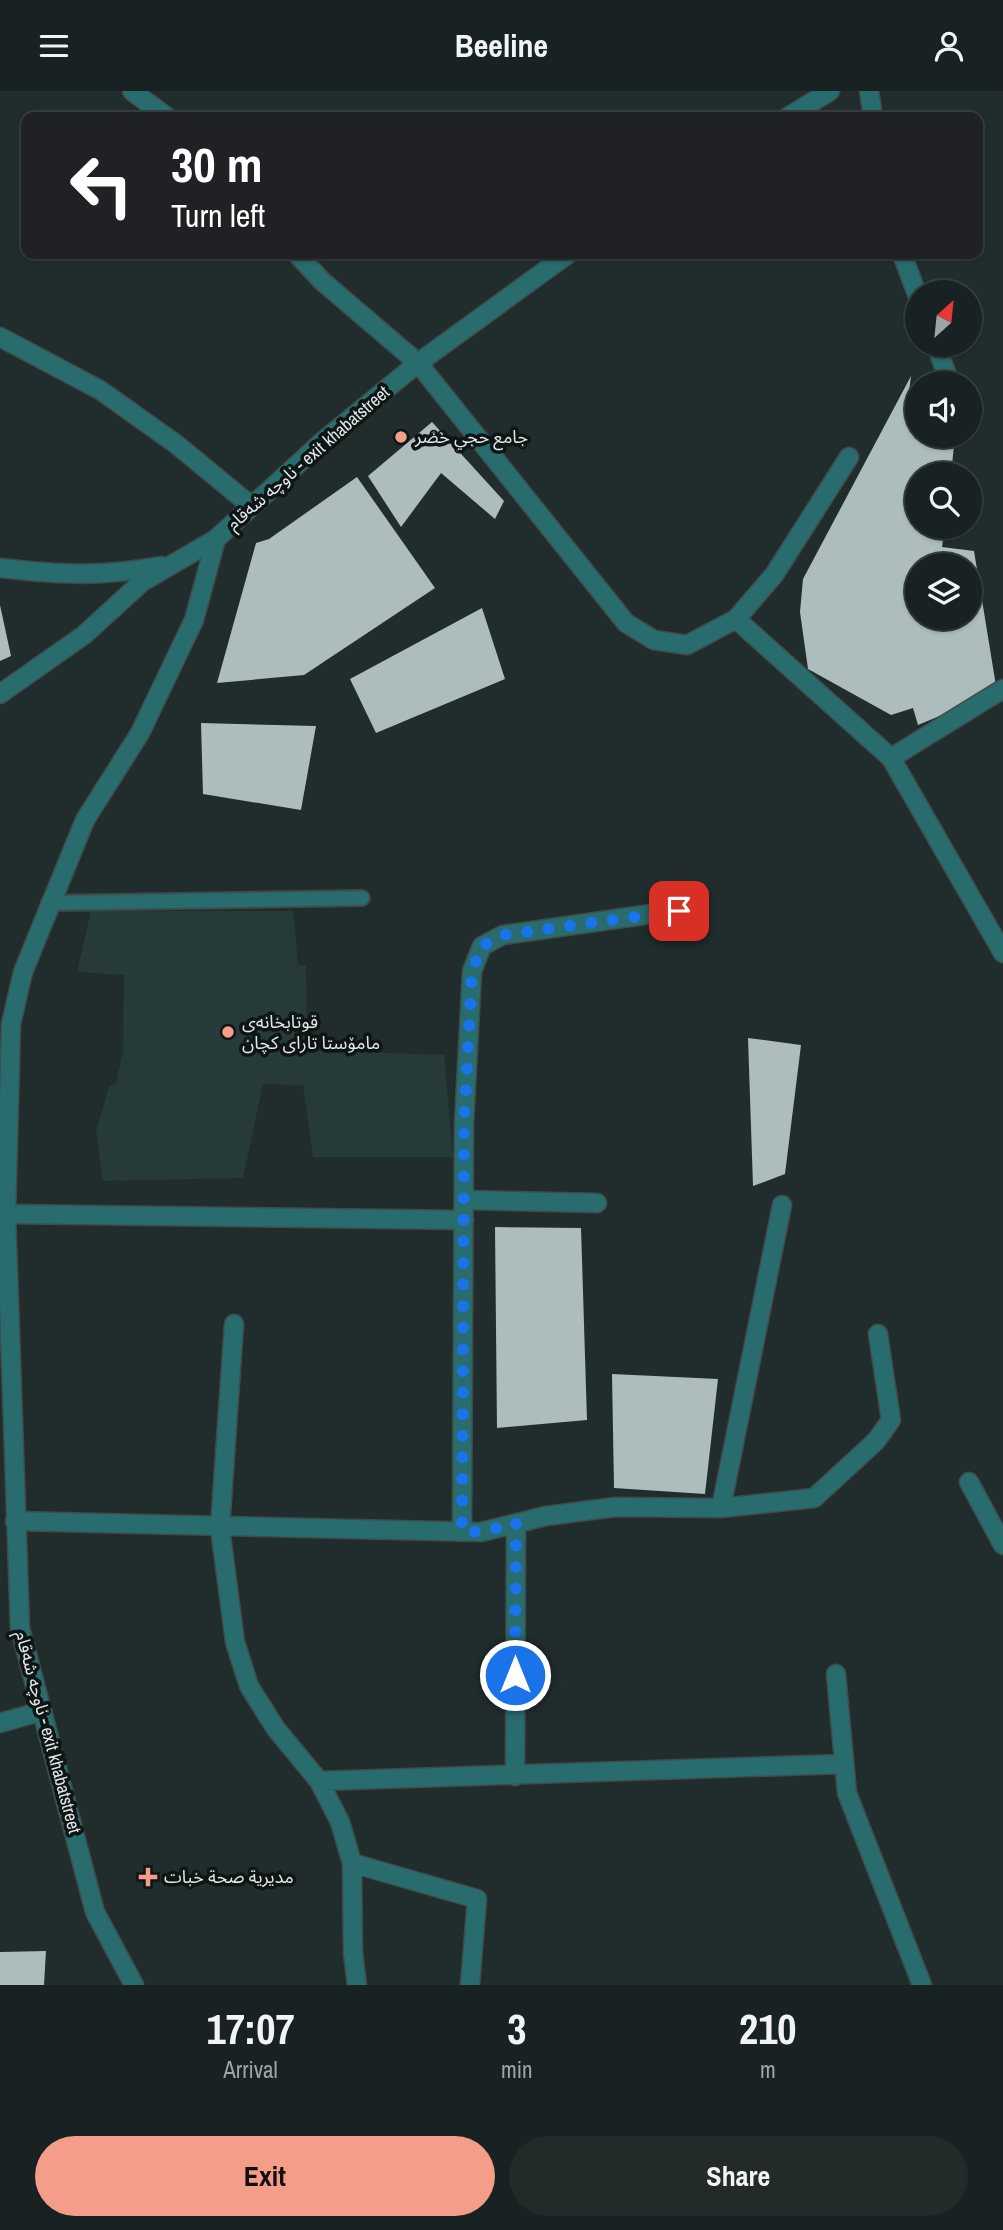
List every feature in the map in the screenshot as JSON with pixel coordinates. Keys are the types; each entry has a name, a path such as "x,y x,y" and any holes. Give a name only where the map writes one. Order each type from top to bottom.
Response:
{"street":[{"path":"132,91 160,112"},
{"path":"796,112 830,91"},
{"path":"869,91 872,112"},
{"path":"302,259 322,281 418,363 626,623 654,640 687,645 736,619 774,575 849,457"},
{"name":"ناوچە شەقام - exit khabatstreet","path":"134,1985 95,1912 20,1628 6,1214 12,1024 23,972 85,820 140,733 194,619 216,539 250,505 418,363 561,259"},
{"path":"904,259 912,280"},
{"path":"0,337 100,390 176,444 250,505"},
{"path":"0,694 84,635 142,582 216,539"},
{"path":"0,568 64,575 110,575 172,564"},
{"path":"736,619 891,758 1003,953"},
{"path":"891,758 1003,689"},
{"path":"462,1531 464,1199 472,971 482,946 503,935 679,911"},
{"path":"464,1199 597,1203"},
{"path":"721,1508 782,1205"},
{"path":"6,1214 464,1220"},
{"path":"234,1324 220,1528 235,1641 250,1686 276,1729 319,1781 341,1822 352,1863 353,1953 358,1985"},
{"path":"15,1521 220,1528 481,1532 516,1523 615,1507 721,1508 814,1498 876,1441 891,1420 878,1333"},
{"path":"969,1482 1003,1545"},
{"path":"515,1776 516,1523"},
{"path":"836,1674 847,1793 922,1985"},
{"path":"0,1723 42,1711"},
{"path":"319,1781 843,1764"},
{"path":"352,1863 477,1899 470,1985"}],"lane":[{"path":"49,903 362,898"}],"shaded area":[{"path":"91,911 293,911 298,964 306,966 307,1050 444,1055 453,1157 313,1157 303,1085 263,1084 243,1178 103,1181 96,1131 109,1087 116,1083 123,1051 124,975 77,972"}],"building":[{"path":"905,387 905,448 954,448 952,462 905,462 905,539 943,539 942,547 974,553 905,553 905,630 982,630 982,600 997,692 918,725 913,708 891,715 808,669 800,612 803,579"},
{"path":"432,422 504,501 495,519 441,473 401,527 368,476"},
{"path":"357,477 435,588 304,675 217,683 256,543 269,539"},
{"path":"0,605 11,656 0,661"},
{"path":"482,608 505,679 376,733 350,679"},
{"path":"201,723 316,726 301,810 203,794"},
{"path":"748,1038 801,1045 785,1174 753,1186"},
{"path":"495,1227 581,1228 587,1420 497,1428"},
{"path":"612,1374 718,1379 705,1494 614,1488"},
{"path":"46,1951 44,1985 0,1985 0,1952"}],"place":[{"name":"جامع حجي خضر","path":"401,437"},
{"name":"قوتابخانەی مامۆستا تارای کچان","path":"228,1032"},
{"name":"مديرية صحة خبات","path":"148,1877"}],"route":[{"path":"515,1675 516,1523 481,1532 462,1531 464,1124 472,971 482,946 503,935 679,911"}]}
